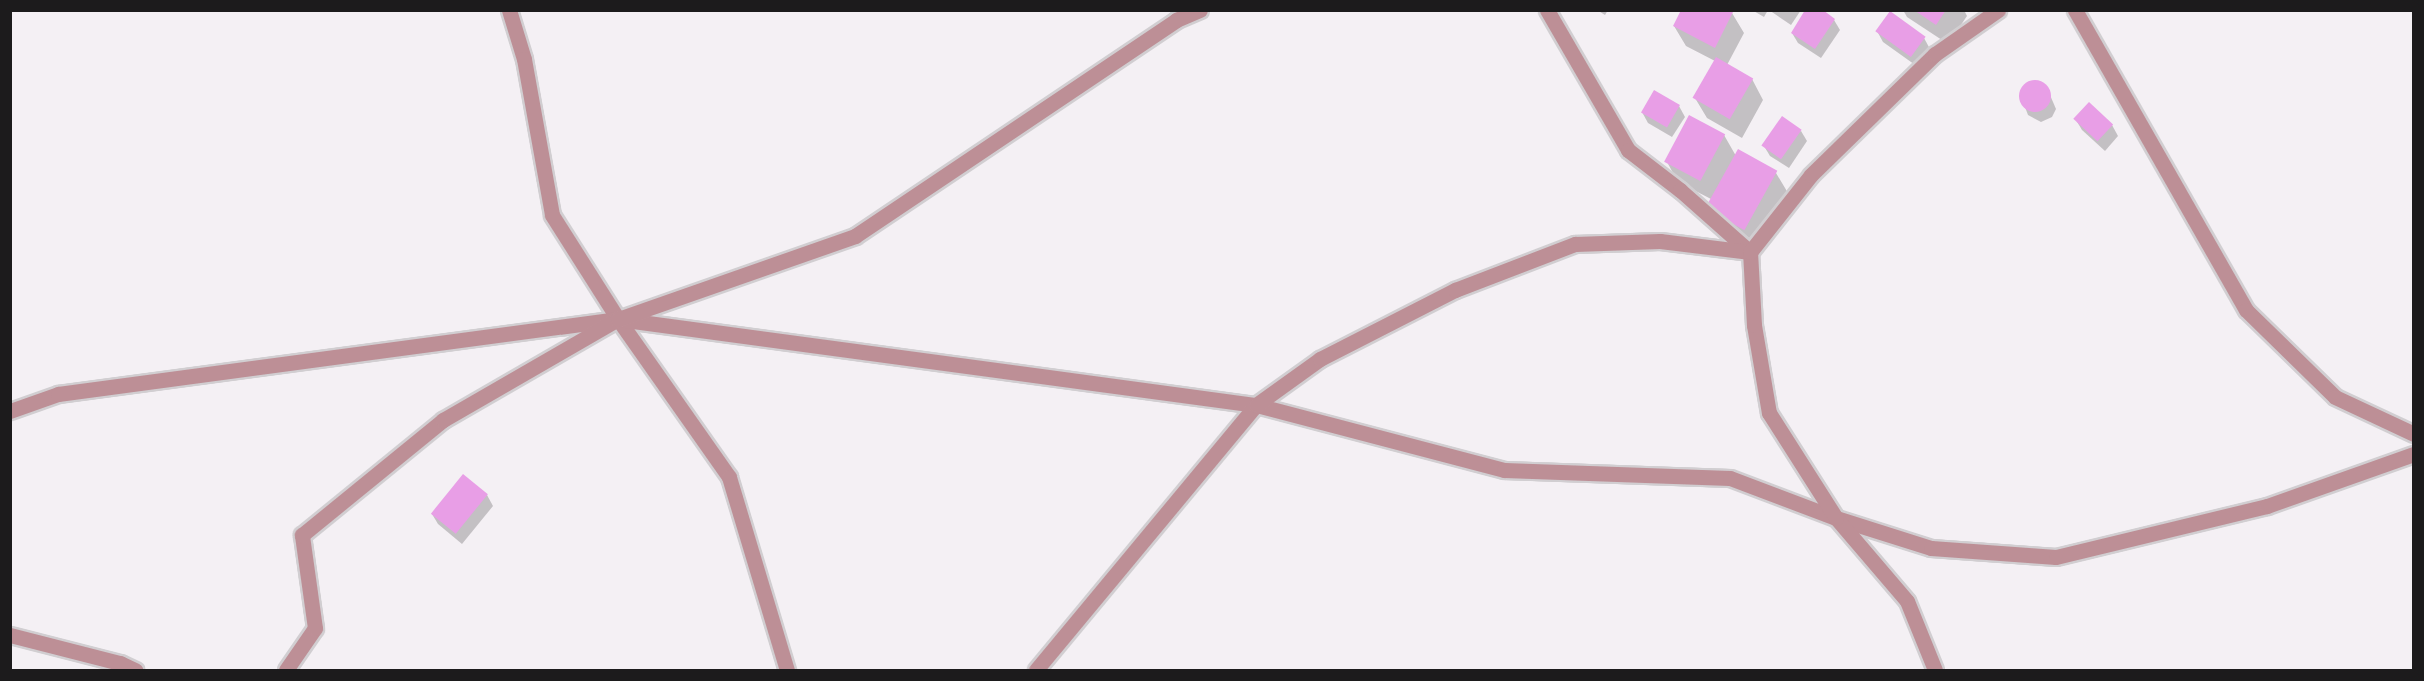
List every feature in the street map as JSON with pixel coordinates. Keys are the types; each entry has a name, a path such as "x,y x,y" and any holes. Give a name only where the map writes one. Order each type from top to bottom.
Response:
{"street":[{"path":"509,10 524,58 552,216 618,319 729,477 787,670"},
{"path":"286,670 315,628 302,535 443,420 618,319 855,237 1176,20 1200,10"},
{"path":"1547,10 1628,150 1680,190 1750,252"},
{"path":"1935,670 1907,601 1836,518 1769,413 1754,325 1750,252 1811,175 1935,54 1998,10"},
{"path":"2075,10 2246,310 2335,397 2414,434"},
{"path":"1036,670 1256,405 1320,359 1455,290 1575,244 1660,241 1750,252"},
{"path":"10,411 58,394 618,319 1256,405 1504,471 1731,478 1836,518 1931,548 2056,557 2266,506 2414,454"},
{"path":"10,635 120,663 135,670"}],"building":[{"path":"1681,10 1731,10 1733,12 1715,48 1673,26"},
{"path":"1805,10 1823,10 1835,19 1815,49 1791,33"},
{"path":"1914,10 1946,10 1936,25"},
{"path":"1890,11 1926,37 1911,57 1875,31"},
{"path":"1716,57 1753,78 1730,119 1692,98"},
{"path":"2035,80 2046,85 2051,96 2046,107 2035,112 2024,107 2019,96 2024,85"},
{"path":"1654,90 1680,105 1667,128 1641,113"},
{"path":"2089,102 2113,125 2097,141 2073,119"},
{"path":"1689,115 1725,134 1700,181 1664,162"},
{"path":"1782,116 1802,130 1781,159 1761,145"},
{"path":"1738,149 1777,171 1744,230 1705,208"},
{"path":"463,474 488,494 456,534 431,514"}]}
